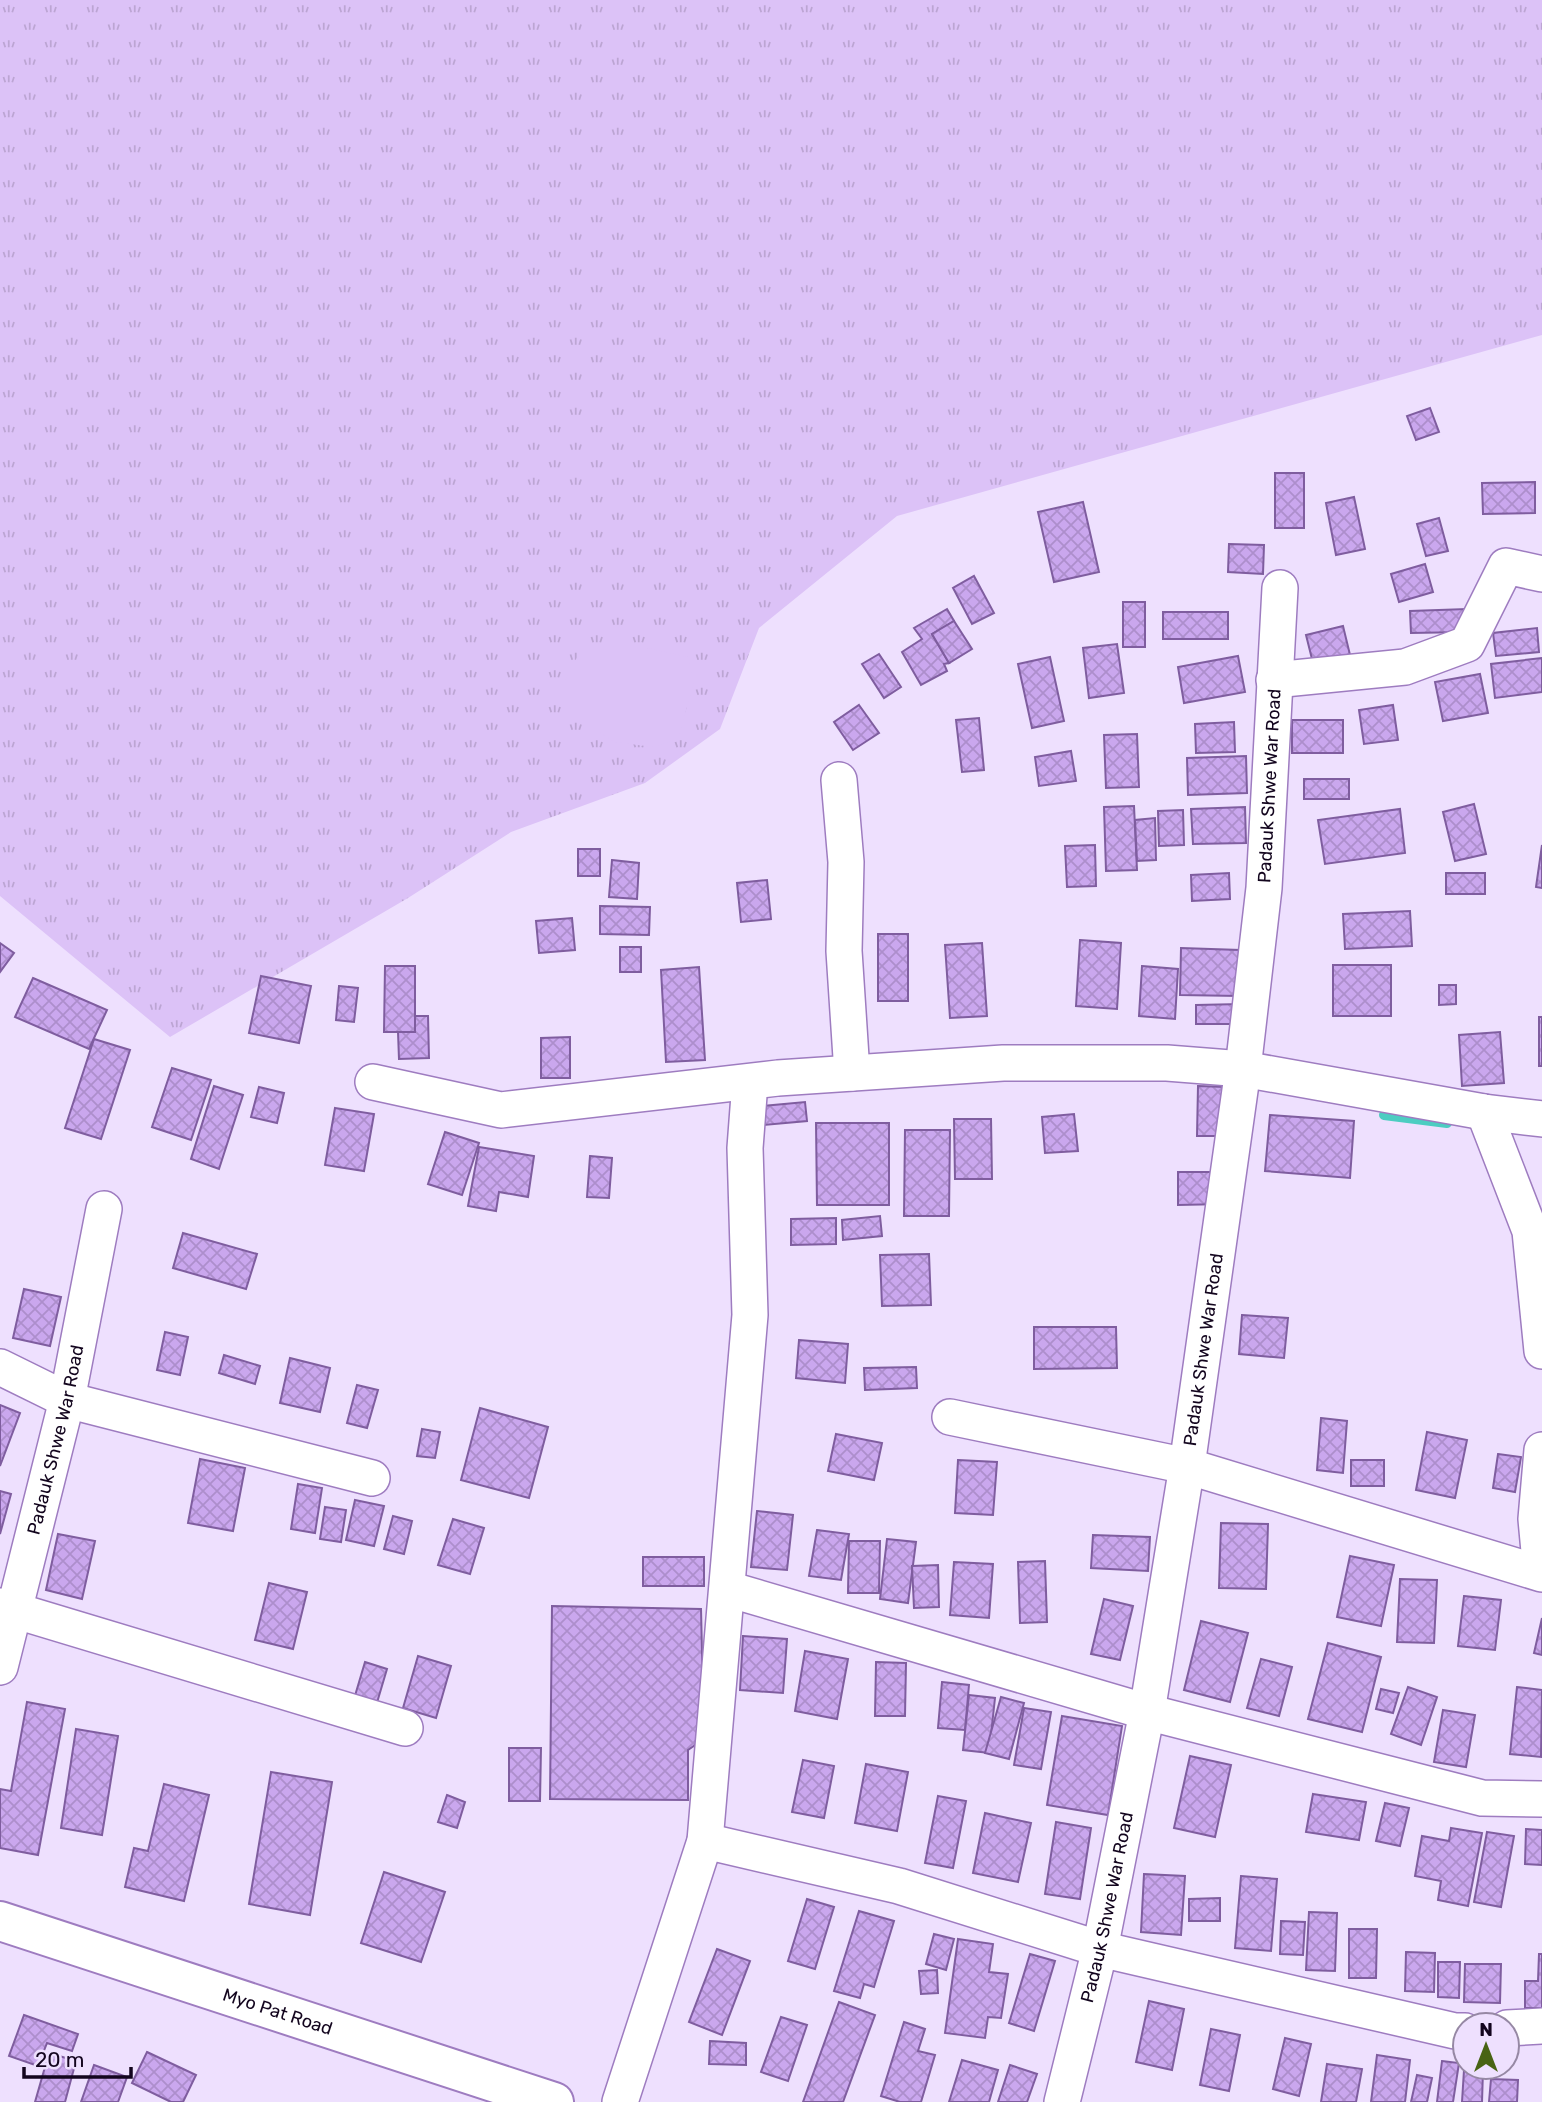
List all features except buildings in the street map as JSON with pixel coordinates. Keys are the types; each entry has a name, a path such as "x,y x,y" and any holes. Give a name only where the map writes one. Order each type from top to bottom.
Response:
{"main road":[{"name":"Myo Pat Road","path":"0,1921 554,2102"}],"street":[{"path":"1273,680 1405,667 1467,644 1506,566 1542,574"},
{"name":"Padauk Shwe War Road","path":"1062,2102 1100,1949 1147,1712 1187,1465 1243,1069 1264,888 1280,588"},
{"path":"839,780 846,862 844,951 852,1073"},
{"path":"373,1082 501,1110 852,1073 1003,1063 1167,1063 1243,1069 1484,1112 1542,1119"},
{"path":"620,2102 705,1841 750,1315 745,1148 750,1082"},
{"path":"1484,1112 1530,1231 1542,1351"},
{"name":"Padauk Shwe War Road","path":"0,1667 7,1608 67,1400 104,1209"},
{"path":"0,1367 67,1400 372,1478"},
{"path":"950,1417 1187,1465 1541,1573 1536,1519 1542,1450"},
{"path":"727,1589 1147,1712 1482,1798 1542,1799"},
{"path":"7,1608 405,1728"},
{"path":"705,1841 899,1886 1100,1949 1451,2030"},
{"path":"1521,2027 1542,2026"}],"green space":[{"path":"0,0 1542,0 1542,335 897,516 759,628 720,729 645,783 511,832 408,898 170,1037 0,896"},
{"path":"582,648 647,648 688,657 694,682 678,739 653,747 615,742 597,731 562,686"}],"waterway":[{"path":"1384,1115 1447,1123"}]}
